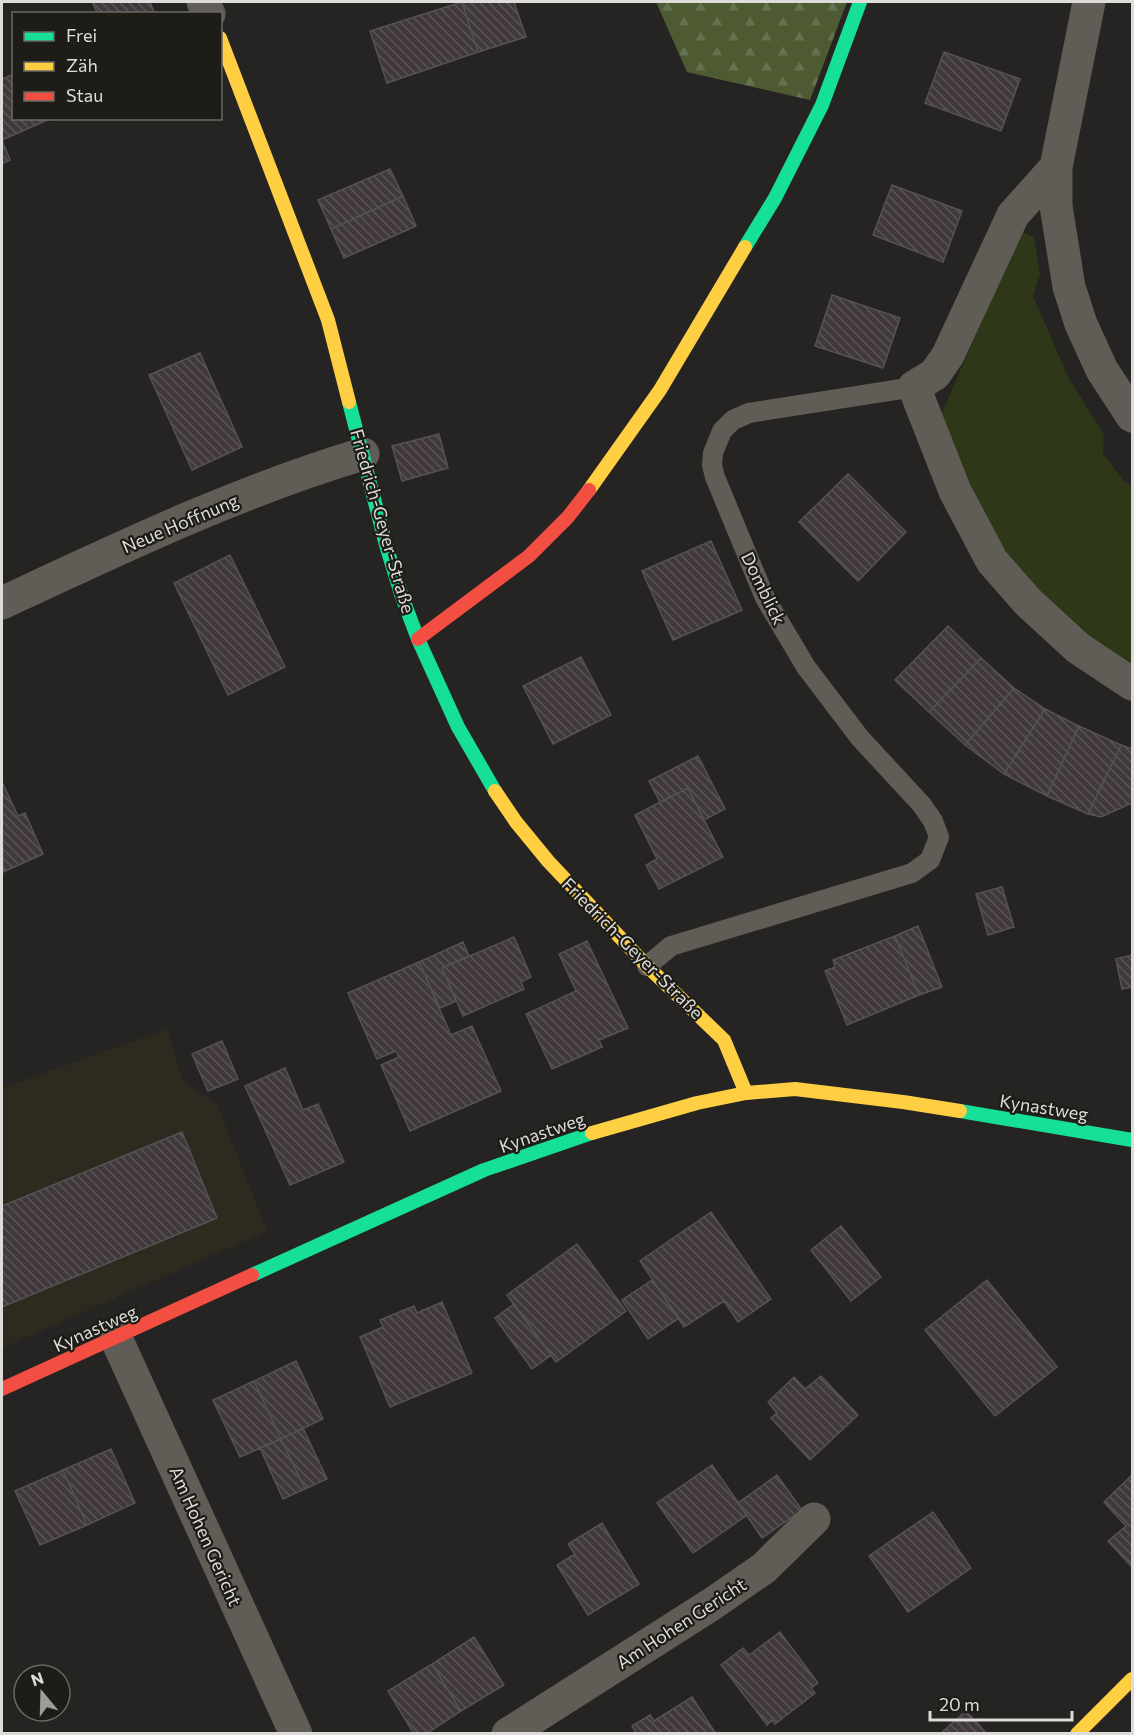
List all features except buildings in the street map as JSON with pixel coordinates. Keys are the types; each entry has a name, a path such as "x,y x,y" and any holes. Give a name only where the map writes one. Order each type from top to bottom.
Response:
{"street":[{"path":"418,639 529,556 568,517 598,479 660,390 775,198 822,105 860,2"},
{"path":"1089,2 1056,167 1056,206 1068,286 1080,324 1102,370 1132,416"},
{"name":"Friedrich-Geyer-Straße","path":"222,43 328,320 386,545 401,594 418,639 458,727 485,777 516,822 548,861 647,966 724,1040 746,1093"},
{"name":"Domblick","path":"914,387 935,374 948,355 1013,215 1056,167"},
{"path":"914,387 955,491 992,561 1028,602 1078,648 1132,684"},
{"name":"Neue Hoffnung","path":"2,603 119,549 293,476 363,454"},
{"name":"Kynastweg","path":"2,1389 484,1170 583,1136 697,1103 746,1093 795,1089 903,1102 1132,1140"},
{"name":"Am Hohen Gericht","path":"116,1338 296,1734"},
{"name":"Am Hohen Gericht","path":"508,1734 764,1569 814,1519"},
{"path":"1077,1734 1132,1679"}],"lane":[{"name":"Domblick","path":"647,966 671,946 912,873 930,861 939,837 933,821 922,805 860,738 806,667 765,598 735,529 712,465 713,453 722,431 733,420 748,414 914,387"}],"shaded area":[{"path":"167,1029 183,1082 217,1104 267,1231 2,1348 2,1088"}],"green space":[{"path":"656,2 847,2 810,100 687,72"},
{"path":"1021,231 1034,238 1040,274 1033,296 1068,377 1104,435 1103,454 1124,481 1132,487 1132,668 1061,615 1022,575 982,509 941,415"}],"traffic: fast":[{"path":"745,247 775,198 822,105 860,2"},
{"path":"349,402 401,594 418,639 458,727 495,791"},
{"path":"960,1111 1132,1140"},
{"path":"252,1275 484,1170 592,1133"}],"traffic: slow":[{"path":"222,43 328,320 349,402"},
{"path":"589,490 660,390 745,247"},
{"path":"495,791 516,822 548,861 647,966 724,1040 746,1093"},
{"path":"592,1133 697,1103 746,1093 795,1089 960,1111"},
{"path":"1077,1734 1132,1679"}],"traffic: jam":[{"path":"418,639 529,556 568,517 589,490"},
{"path":"2,1389 252,1275"}]}
